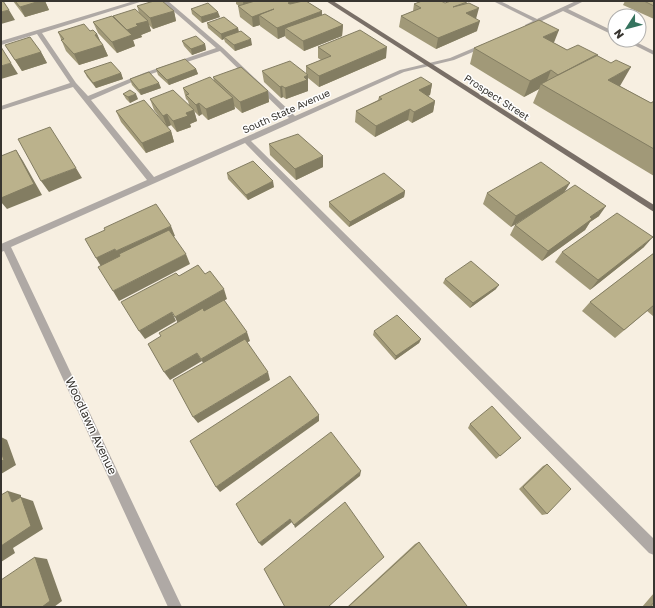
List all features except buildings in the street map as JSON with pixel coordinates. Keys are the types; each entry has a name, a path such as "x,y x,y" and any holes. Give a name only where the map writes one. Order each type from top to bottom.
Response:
{"main road":[{"name":"Prospect Street","path":"329,1 654,209"}],"street":[{"path":"1,43 140,1"},
{"path":"165,1 221,49 294,119"},
{"path":"496,1 537,21"},
{"path":"517,30 581,1"},
{"path":"563,9 607,30"},
{"path":"38,31 74,84 152,181"},
{"name":"South State Avenue","path":"4,247 402,71 452,59 489,43"},
{"path":"644,48 654,53"},
{"path":"87,99 146,74 221,49"},
{"path":"1,108 74,84"},
{"path":"246,140 654,548"},
{"name":"Woodlawn Avenue","path":"4,247 175,607"}]}
